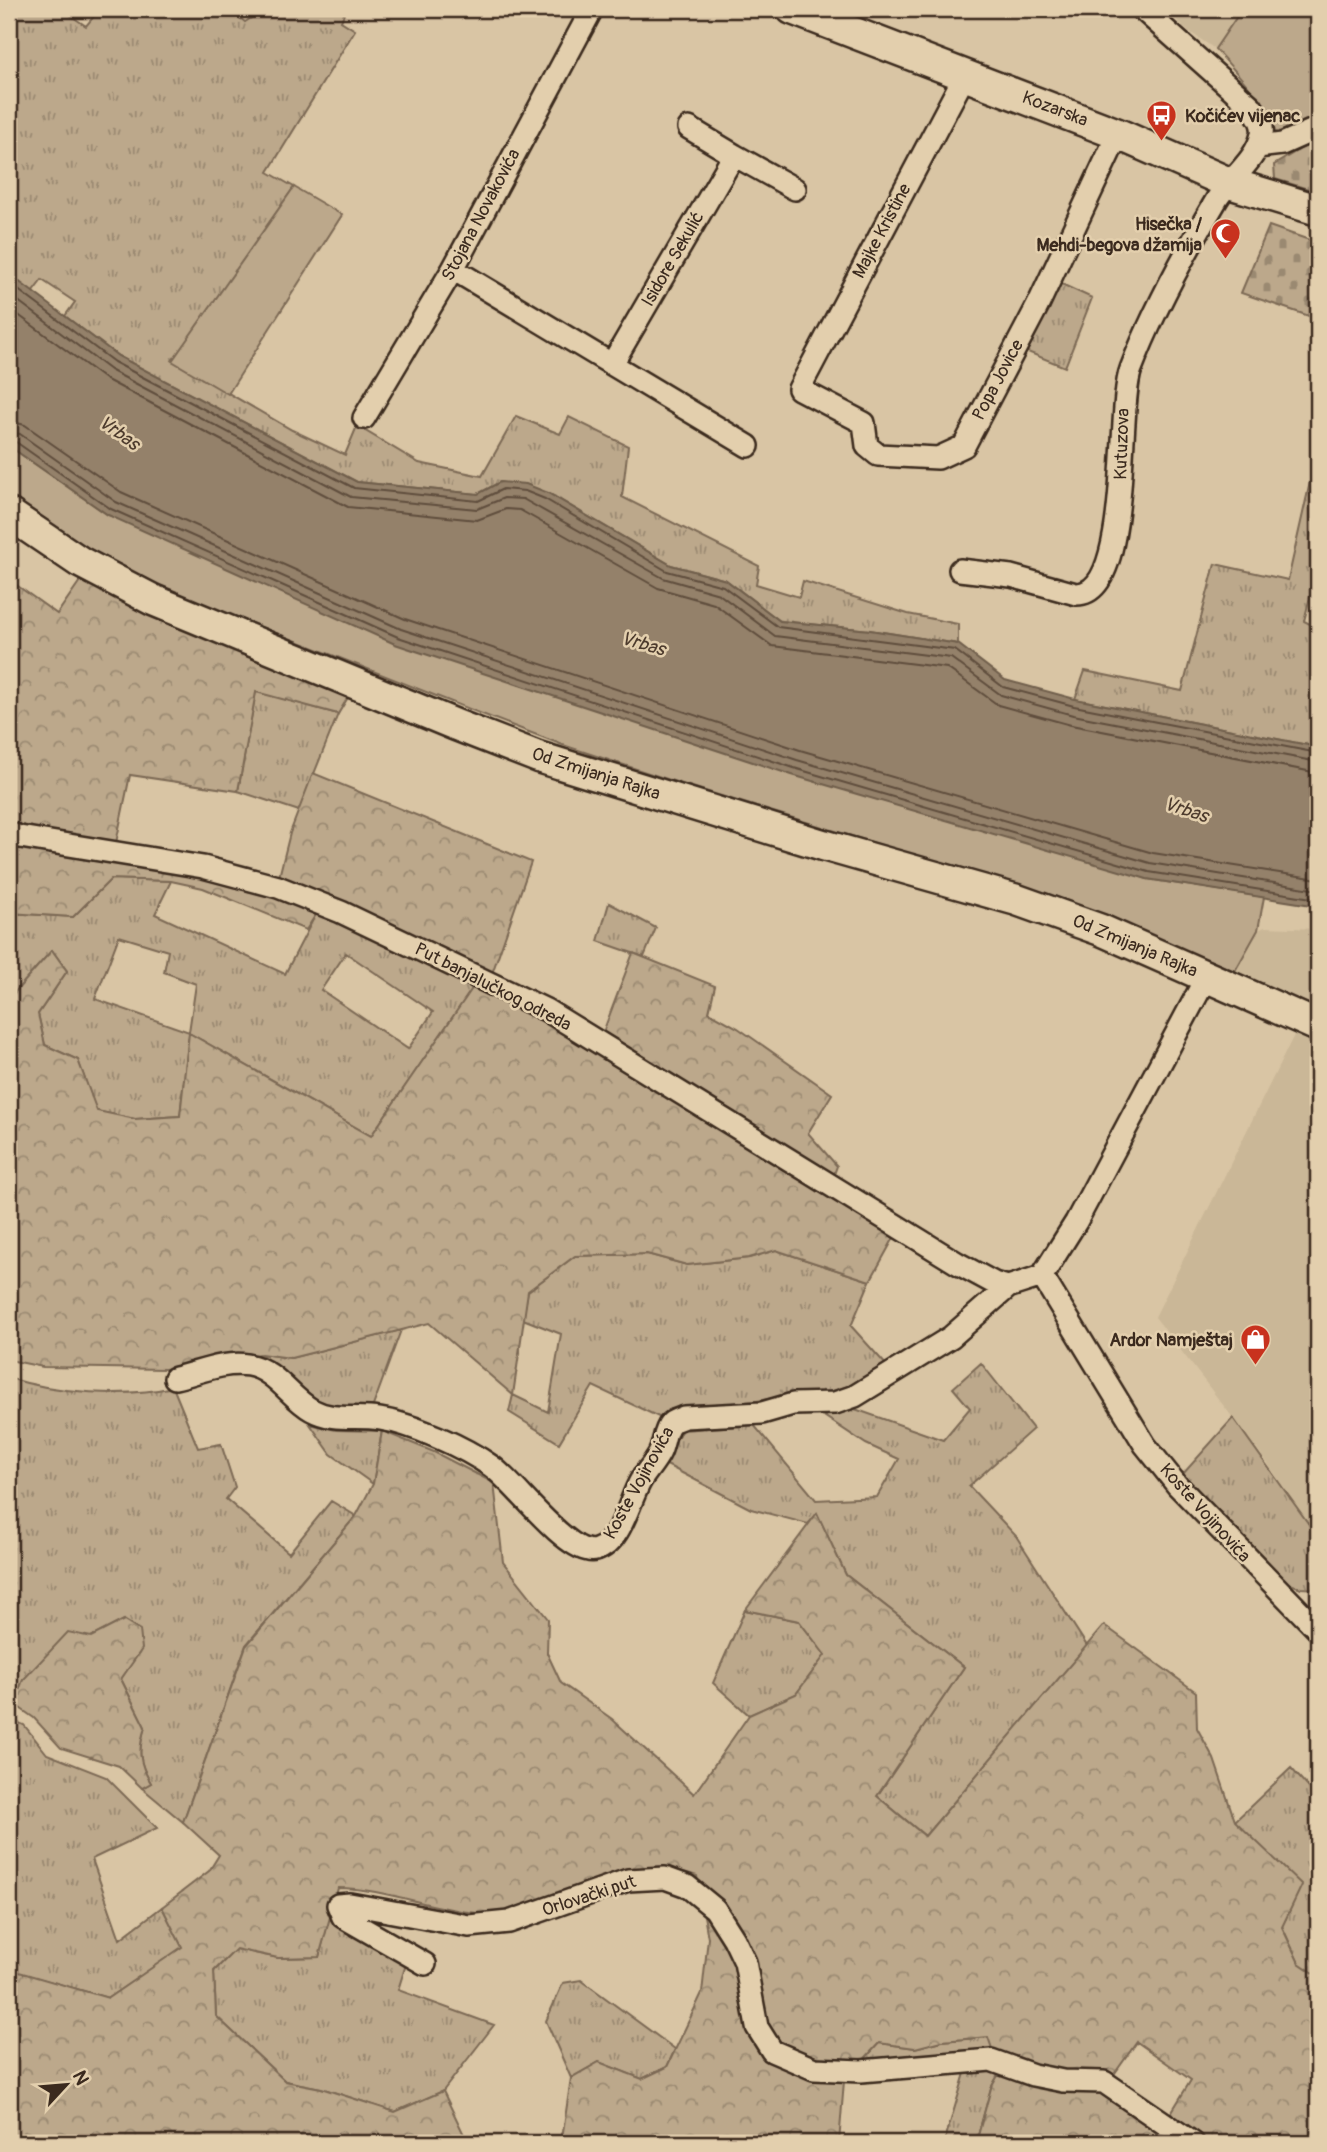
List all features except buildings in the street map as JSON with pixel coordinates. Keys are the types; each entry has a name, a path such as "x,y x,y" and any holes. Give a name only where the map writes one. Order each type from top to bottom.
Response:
{"street":[{"name":"Stojana Novakovića","path":"364,418 453,269 592,9"},
{"name":"Kozarska","path":"792,9 1118,134 1229,183 1318,210"},
{"path":"1142,9 1251,106 1262,128 1258,147 1282,144 1318,128"},
{"name":"Majke Kristine","path":"799,388 965,75"},
{"path":"689,128 795,189"},
{"name":"Popa Jovice","path":"799,388 864,423 867,446 878,454 938,458 964,446 1038,305 1118,134"},
{"name":"Kutuzova","path":"960,570 1011,576 1076,594 1084,594 1097,584 1106,569 1118,519 1123,406 1131,369 1177,270 1229,183 1258,147"},
{"name":"Isidore Sekulić","path":"612,363 734,155"},
{"path":"453,269 748,446"},
{"name":"Od Zmijanja Rajka","path":"9,514 80,562 153,600 527,752 823,845 1017,900 1111,933 1318,1026"},
{"name":"Put banjalučkog odreda","path":"13,837 203,867 278,887 341,912 546,1010 957,1263 994,1283 1008,1287"},
{"path":"1042,1276 1076,1222 1207,976"},
{"name":"Koste Vojinovića","path":"175,1378 230,1365 247,1365 271,1375 309,1409 325,1416 381,1419 431,1435 491,1465 517,1487 545,1522 569,1540 588,1550 596,1550 615,1533 640,1482 660,1452 669,1424 684,1417 762,1413 793,1404 835,1403 855,1396 951,1337 1008,1287 1042,1276 1145,1445 1177,1485 1318,1630"},
{"name":"Orlovački put","path":"425,1964 343,1917 338,1905 350,1904 469,1926 509,1922 628,1880 665,1878 687,1886 715,1909 734,1938 745,1962 757,2027 772,2051 814,2069 861,2071 991,2060 1033,2075 1063,2081 1104,2082 1193,2143"}],"shaded area":[{"path":"1167,9 1242,9 1215,49 1184,28"},
{"path":"1265,927 1318,929 1318,1016 1233,977 1258,930"},
{"name":"Ardor Namještaj","path":"1297,1029 1318,1040 1318,1537 1264,1458 1155,1317"}],"green space":[{"path":"22,9 61,9 86,26 100,9 229,9 245,22 265,9 346,9 341,21 355,30 268,172 294,187 173,361 292,430 345,455 357,426 419,463 482,476 516,416 560,434 569,417 628,446 622,497 759,566 756,584 799,597 803,581 908,614 958,624 958,644 870,630 780,621 726,580 671,565 548,493 500,482 478,494 357,482 118,356 65,316 75,302 42,280 32,293 9,274 9,21"},
{"path":"1242,9 1318,9 1318,118 1277,138 1251,90 1215,49"},
{"path":"1318,138 1318,192 1275,179 1274,165"},
{"path":"294,187 342,215 228,394 172,361"},
{"path":"1269,226 1318,243 1318,319 1241,293"},
{"path":"1055,281 1092,298 1065,367 1020,349"},
{"path":"9,446 108,515 1147,879 1264,897 1258,930 1235,971 1077,905 679,783 563,745 477,712 157,586 26,514 9,499"},
{"path":"1310,482 1318,484 1318,565 1304,621 1318,628 1318,747 1075,699 1085,671 1182,691 1215,564 1288,580"},
{"path":"84,575 181,625 350,694 338,714 256,692 238,791 130,775 116,843 195,872 275,893 290,833 313,773 531,862 488,985 896,1234 870,1281 776,1250 749,1258 687,1265 647,1254 575,1256 528,1291 513,1395 429,1323 291,1358 261,1354 165,1369 43,1367 9,1360 9,999 52,950 67,971 38,1014 45,1045 78,1060 97,1111 135,1119 180,1116 189,1033 371,1136 482,974 327,897 306,930 203,888 171,881 111,879 73,917 9,913 9,591 15,584 57,614"},
{"path":"256,691 338,714 299,811 238,791"},
{"path":"111,879 171,881 155,914 285,974 318,910 475,985 371,1136 189,1033 180,1116 135,1119 96,1111 78,1060 45,1045 38,1014 67,971 52,950 9,999 9,913 73,917","holes":["119,936 168,951 164,972 196,984 189,1032 95,999","346,953 433,1012 408,1049 321,990"]},
{"path":"609,903 656,928 644,957 598,941"},
{"path":"633,953 715,986 709,1012 738,1028 832,1094 808,1133 837,1166 833,1177 602,1035"},
{"path":"776,1250 870,1281 851,1326 888,1367 852,1385 822,1394 794,1394 757,1401 671,1409 663,1419 593,1386 559,1443 509,1412 513,1395 548,1412 561,1334 523,1319 528,1291 575,1256 647,1254 687,1265 749,1258"},
{"path":"401,1330 373,1406 332,1408 315,1402 261,1354 291,1358"},
{"path":"981,1363 1033,1429 969,1486 1016,1536 1087,1646 925,1836 877,1796 964,1667 846,1575 817,1514 808,1524 751,1509 661,1462 682,1430 754,1425 816,1500 877,1497 899,1459 866,1444 821,1414 855,1409 943,1440 970,1408 953,1388"},
{"path":"9,1378 47,1387 91,1392 134,1392 173,1387 198,1448 221,1444 235,1487 226,1499 289,1553 331,1501 356,1516 246,1645 183,1822 142,1788 151,1783 140,1756 145,1727 121,1679 141,1649 124,1620 91,1637 23,1680 14,1704 9,1705"},
{"path":"1233,1418 1318,1537 1318,1589 1301,1588 1282,1581 1182,1475"},
{"path":"310,1424 336,1430 382,1431 373,1484 331,1454"},
{"path":"382,1431 434,1452 494,1483 503,1562 548,1619 547,1653 561,1683 612,1719 694,1794 749,1715 796,1694 825,1655 799,1621 745,1610 817,1513 846,1575 964,1667 877,1796 925,1836 1104,1625 1196,1692 1197,1728 1214,1759 1235,1821 1302,1885 1282,1927 1299,1963 1318,1976 1318,2143 976,2143 991,2088 1000,2072 988,2037 942,2041 915,2048 879,2043 844,2081 839,2143 557,2143 563,2132 571,2078 599,2062 642,2079 667,2067 702,1993 708,1938 697,1876 669,1870 644,1869 599,1879 532,1906 489,1914 359,1889 338,1888 319,1957 278,1958 236,1949 214,1971 216,2016 285,2081 321,2088 395,2112 443,2091 468,2143 9,2143 9,1969 108,1998 182,1947 162,1907 209,1871 219,1855 183,1822 246,1646 356,1516 373,1484","holes":["1137,2042 1191,2080 1166,2121 1110,2080"]},
{"path":"745,1610 799,1621 826,1655 796,1694 749,1715 713,1683"},
{"path":"124,1620 140,1630 142,1649 121,1679 145,1727 140,1756 151,1783 142,1788 119,1766 61,1748 34,1718 14,1704 23,1680 68,1632 91,1637"},
{"path":"9,1719 24,1725 47,1754 106,1777 157,1828 92,1859 120,1939 162,1907 183,1947 108,1998 10,1970 9,1808 15,1803 9,1794"},
{"path":"1291,1768 1318,1798 1318,1976 1299,1964 1235,1821"},
{"path":"329,1919 407,1961 398,1990 494,2025 443,2091 395,2112 321,2088 285,2081 216,2016 214,1971 236,1949 278,1958 319,1957"},
{"path":"581,1980 675,2049 667,2067 642,2079 599,2062 571,2078 546,2021 563,1983"},
{"path":"989,2037 995,2055 860,2064 879,2043 915,2048 942,2041"},
{"path":"989,2068 1000,2072 991,2088 976,2143 944,2143 966,2070"}],"water":[{"name":"Vrbas","path":"9,274 118,356 357,482 478,494 500,482 526,484 548,493 671,565 726,580 780,621 870,630 958,644 1005,680 1075,699 1318,747 1318,906 1147,879 792,775 395,644 108,515 9,446"}],"place":[{"name":"Kočićev vijenac","path":"1162,143"},
{"name":"Hisečka / Mehdi-begova džamija","path":"1225,261"},
{"name":"Ardor Namještaj","path":"1256,1367"}]}
